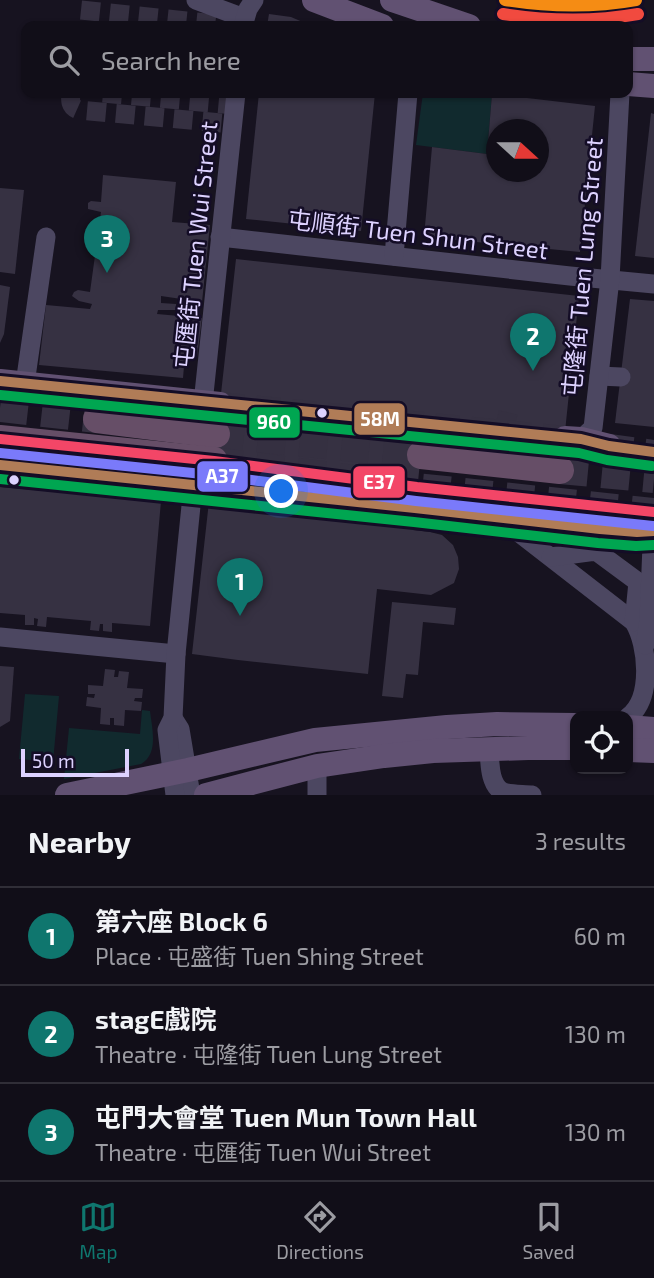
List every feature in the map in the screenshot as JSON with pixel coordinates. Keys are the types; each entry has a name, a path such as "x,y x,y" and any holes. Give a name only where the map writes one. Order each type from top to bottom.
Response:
{"highway":[{"path":"97,419 208,468"},
{"path":"0,439 208,468"},
{"path":"421,455 560,470"}],"main road":[{"path":"314,0 369,21"},
{"path":"393,0 430,21"},
{"path":"633,59 654,59"},
{"path":"633,84 654,86"},
{"path":"0,381 211,404"},
{"path":"573,439 609,446"},
{"path":"0,465 208,468"},
{"path":"415,508 600,529"},
{"path":"67,795 178,779 315,740 496,724 570,725"},
{"path":"633,727 654,729"},
{"path":"206,795 317,766 433,751 570,748"},
{"path":"633,750 654,751"}],"street":[{"path":"196,0 242,21"},
{"path":"244,21 254,0"},
{"name":"屯匯街 Tuen Wui Street","path":"211,404 220,237 235,98"},
{"path":"394,256 408,98"},
{"name":"屯隆街 Tuen Lung Street","path":"573,439 593,428 610,279 620,98"},
{"path":"25,384 46,237"},
{"name":"屯順街 Tuen Shun Street","path":"220,237 654,284"},
{"path":"599,376 621,377"},
{"path":"191,795 178,779 180,729 173,718 176,654 208,468"},
{"path":"500,518 634,622 641,634 644,649 645,678 641,702 633,713"},
{"path":"644,649 649,620 653,545"},
{"path":"551,557 596,551 638,582 634,622"},
{"path":"0,637 176,654"},
{"path":"489,749 495,785 503,792 533,795"},
{"path":"317,766 317,795"}],"green space":[{"path":"422,98 492,98 490,119 486,119 486,154 416,145"},
{"path":"25,694 59,696 53,762 19,759"},
{"path":"142,710 150,711 153,733 147,760 141,764 64,779 69,728 140,734"}],"building":[{"path":"269,14 300,21 268,21"},
{"path":"258,98 374,98 361,231 246,219"},
{"path":"492,98 526,98 595,106 580,252 424,237 432,147 486,154 486,182 549,182 549,119 490,119"},
{"path":"651,113 654,114 654,258 635,256"},
{"path":"103,175 176,182 172,222 210,225 202,302 161,296 161,303 176,304 176,310 158,310 157,314 202,318 197,357 185,355 183,378 39,365 46,305 90,309 92,304 72,296 78,290 90,292 101,212 88,209 88,203 101,202"},
{"path":"0,188 24,190 15,274 0,272"},
{"path":"236,259 579,296 562,461 422,443 413,530 442,535 453,545 459,569 454,583 431,595 377,589 368,674 192,654"},
{"path":"0,285 10,287 4,334 0,343"},
{"path":"630,299 654,301 654,427 615,423"},
{"path":"0,487 161,501 150,626 112,623 112,632 103,631 103,624 100,624 99,631 90,630 91,621 47,617 46,627 37,626 38,619 34,618 34,625 25,625 25,615 0,613"},
{"path":"392,602 456,608 454,625 423,622 418,675 406,674 403,698 382,696"},
{"path":"0,666 14,667 10,721 0,727"},
{"path":"105,669 115,670 114,677 118,677 119,671 129,672 127,688 143,689 142,698 135,698 134,701 142,702 141,711 125,710 124,726 114,725 114,718 110,718 110,725 100,724 101,708 86,706 87,697 94,698 95,694 88,694 88,685 103,686"}],"tunnel":[{"path":"81,10 187,21"},
{"path":"71,98 71,103 79,110 232,124"},
{"path":"158,98 234,105"},
{"path":"220,404 565,438"},
{"path":"504,431 510,404"},
{"path":"0,408 97,419"},
{"path":"216,434 421,455"},
{"path":"609,446 654,452"},
{"path":"214,461 417,487 654,512"},
{"path":"560,470 654,479"},
{"path":"211,488 415,508"},
{"path":"600,529 654,531"}],"transit line":[{"path":"505,0 570,6 636,0"},
{"path":"503,14 570,20 638,14"},
{"name":"58M","path":"0,381 581,439 654,452"},
{"name":"960","path":"0,395 579,453 652,466"},
{"name":"E37","path":"0,439 654,512"},
{"name":"A37","path":"0,453 653,526"},
{"name":"58M","path":"0,465 600,529 654,531"},
{"name":"960","path":"0,479 598,543 654,545"}],"place":[{"name":"屯門大會堂 Tuen Mun Town Hall","path":"107,273"},
{"name":"stagE戲院","path":"533,371"},
{"name":"第六座 Block 6","path":"240,616"}]}
